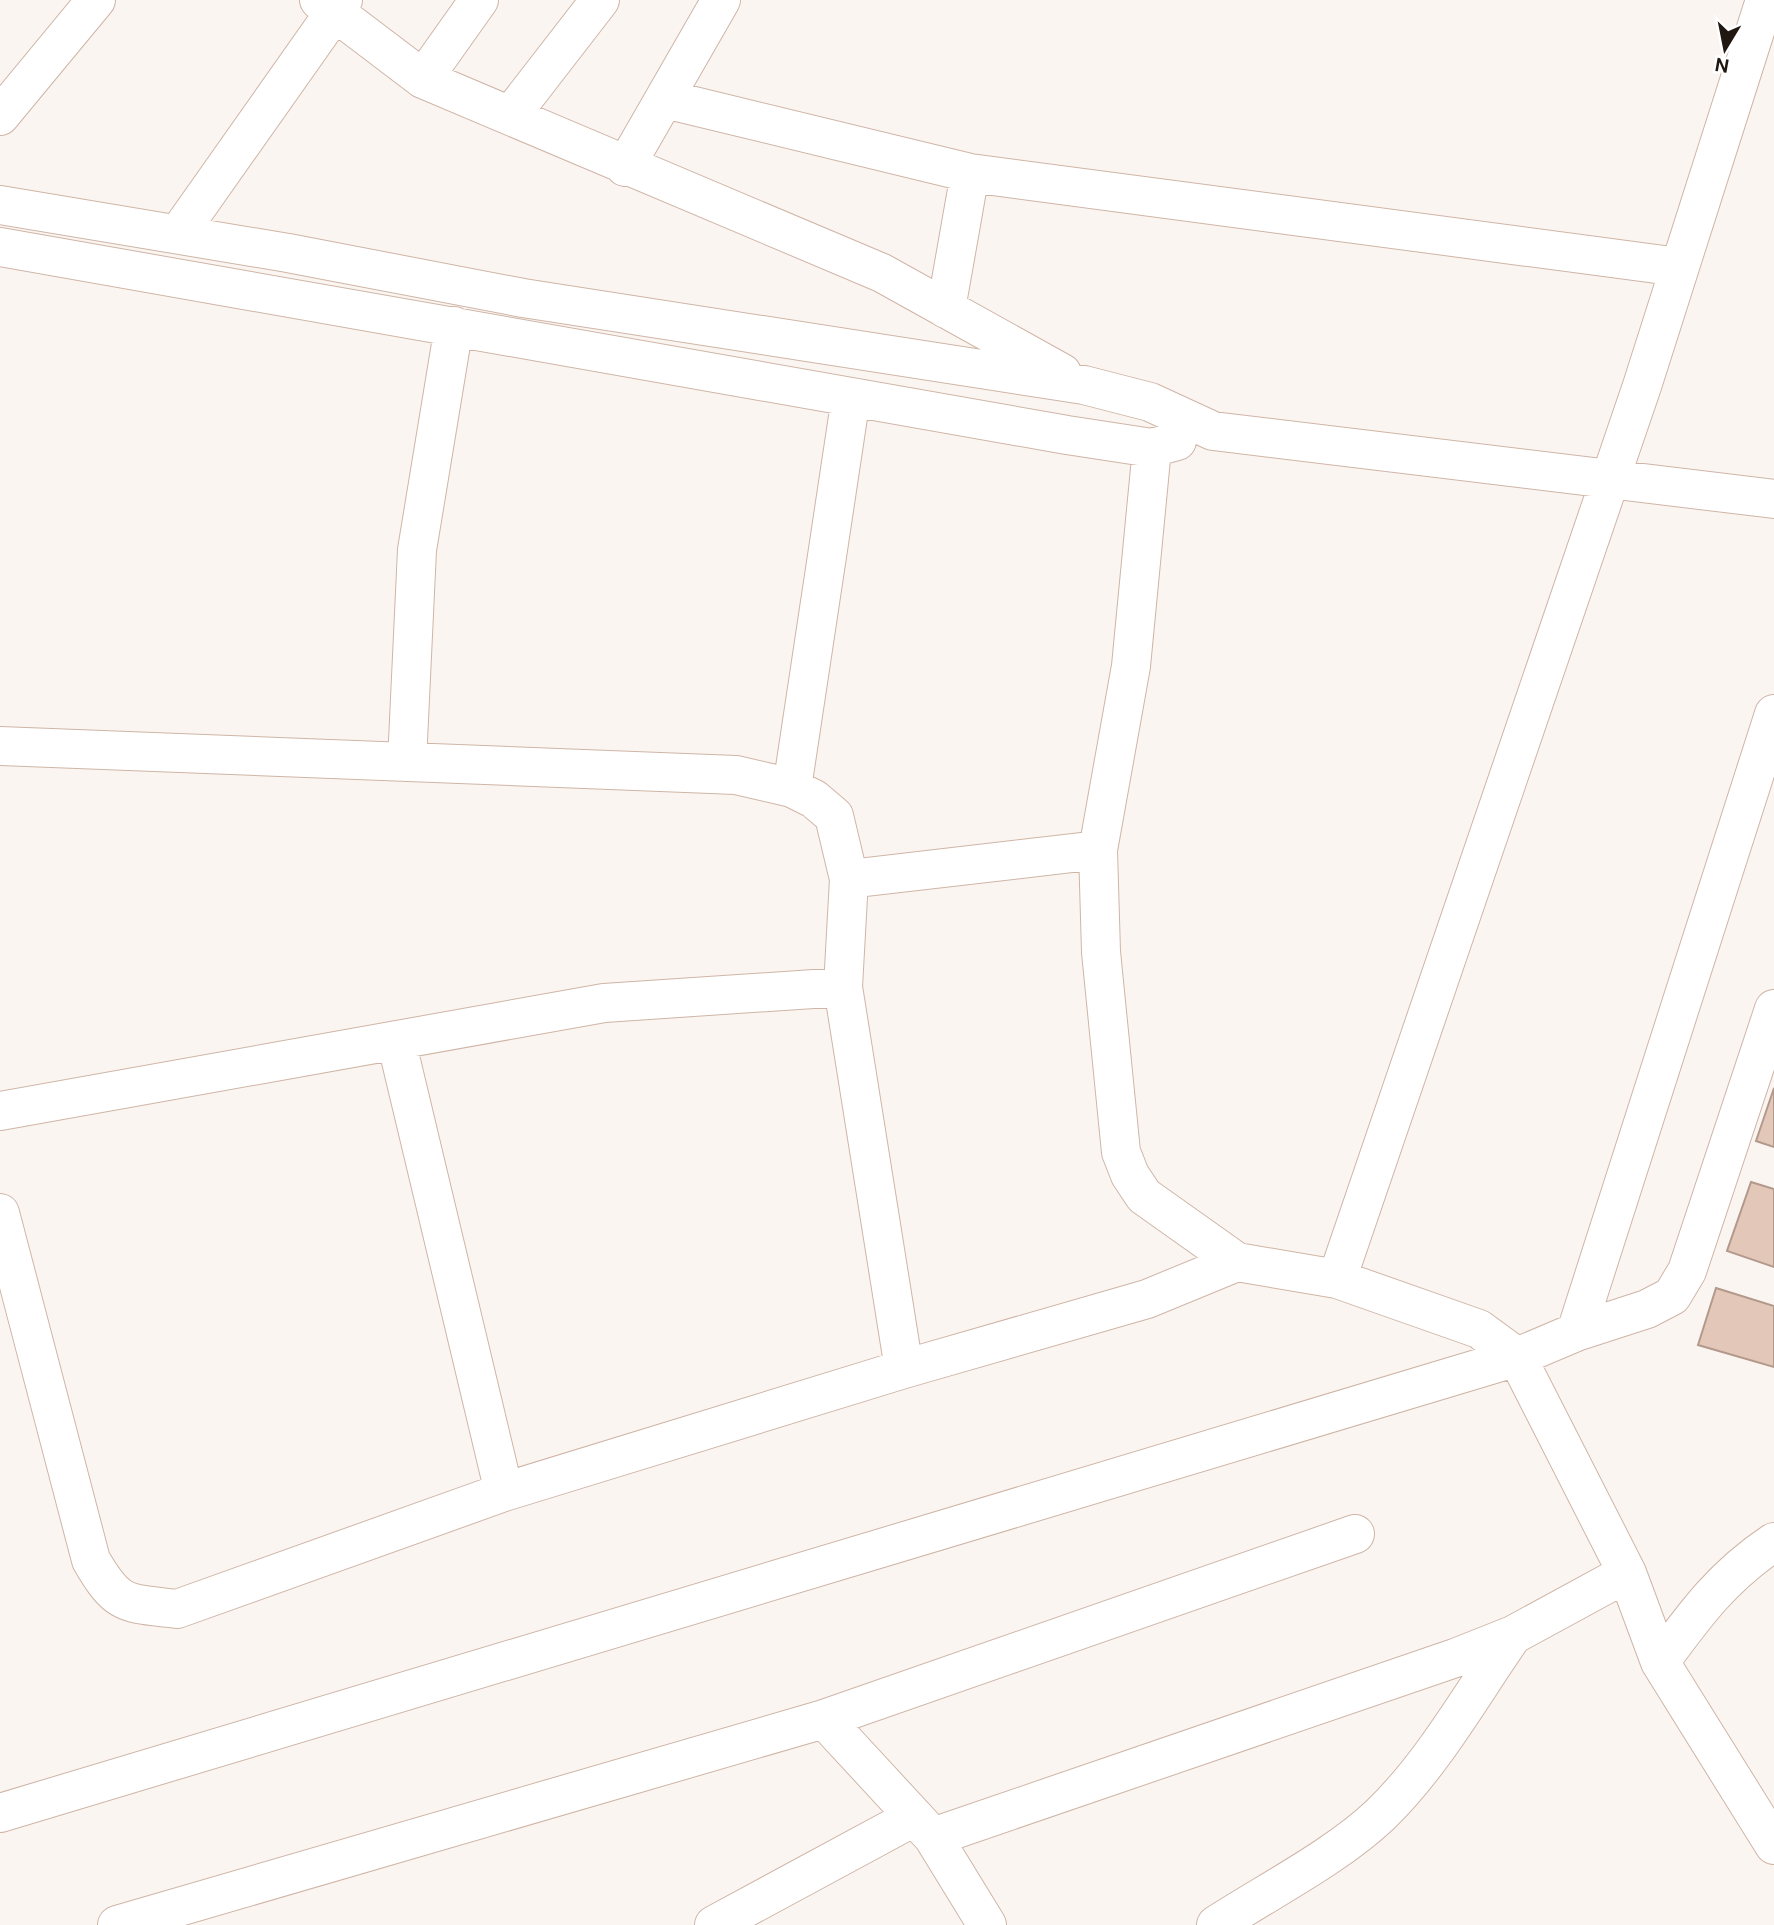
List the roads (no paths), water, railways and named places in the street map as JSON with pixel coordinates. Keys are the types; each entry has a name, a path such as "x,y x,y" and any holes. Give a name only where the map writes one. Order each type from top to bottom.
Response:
{"street":[{"path":"0,116 96,0"},
{"path":"423,79 479,0"},
{"path":"511,115 600,0"},
{"path":"625,167 722,0"},
{"path":"1337,1279 1609,477 1765,0"},
{"path":"178,234 332,4 423,79 511,115 625,167 882,273 1084,384"},
{"path":"666,99 970,173 1679,267"},
{"path":"946,309 970,173"},
{"path":"0,205 178,234 536,300 1084,384 1150,402 1213,431 1774,499"},
{"path":"0,247 1152,448 1213,431"},
{"path":"407,762 417,550 454,326"},
{"path":"792,788 851,397"},
{"path":"1152,448 1131,666 1098,849 1101,952 1121,1152 1130,1175 1144,1196 1237,1262 1337,1279 1479,1329 1517,1357 1628,1573 1660,1662 1774,1845"},
{"path":"1576,1332 1774,714"},
{"path":"0,746 736,775 792,788 814,799 834,816 849,879 843,987 904,1369"},
{"path":"849,879 1098,849"},
{"path":"0,1111 604,1003 843,987"},
{"path":"0,1813 1517,1357 1576,1332 1647,1309 1672,1296 1687,1271 1774,1009"},
{"path":"396,1040 504,1492"},
{"path":"0,1213 91,1560 105,1584 125,1602 177,1609 504,1492 904,1369 1147,1298 1237,1262"},
{"path":"117,1925 824,1718 1355,1534"},
{"path":"1660,1662 1703,1605 1739,1566 1774,1542"},
{"path":"714,1925 924,1827 1455,1658 1513,1635 1628,1573"},
{"path":"1216,1925 1380,1816 1417,1773 1513,1635"},
{"path":"824,1718 924,1827 987,1925"}]}
